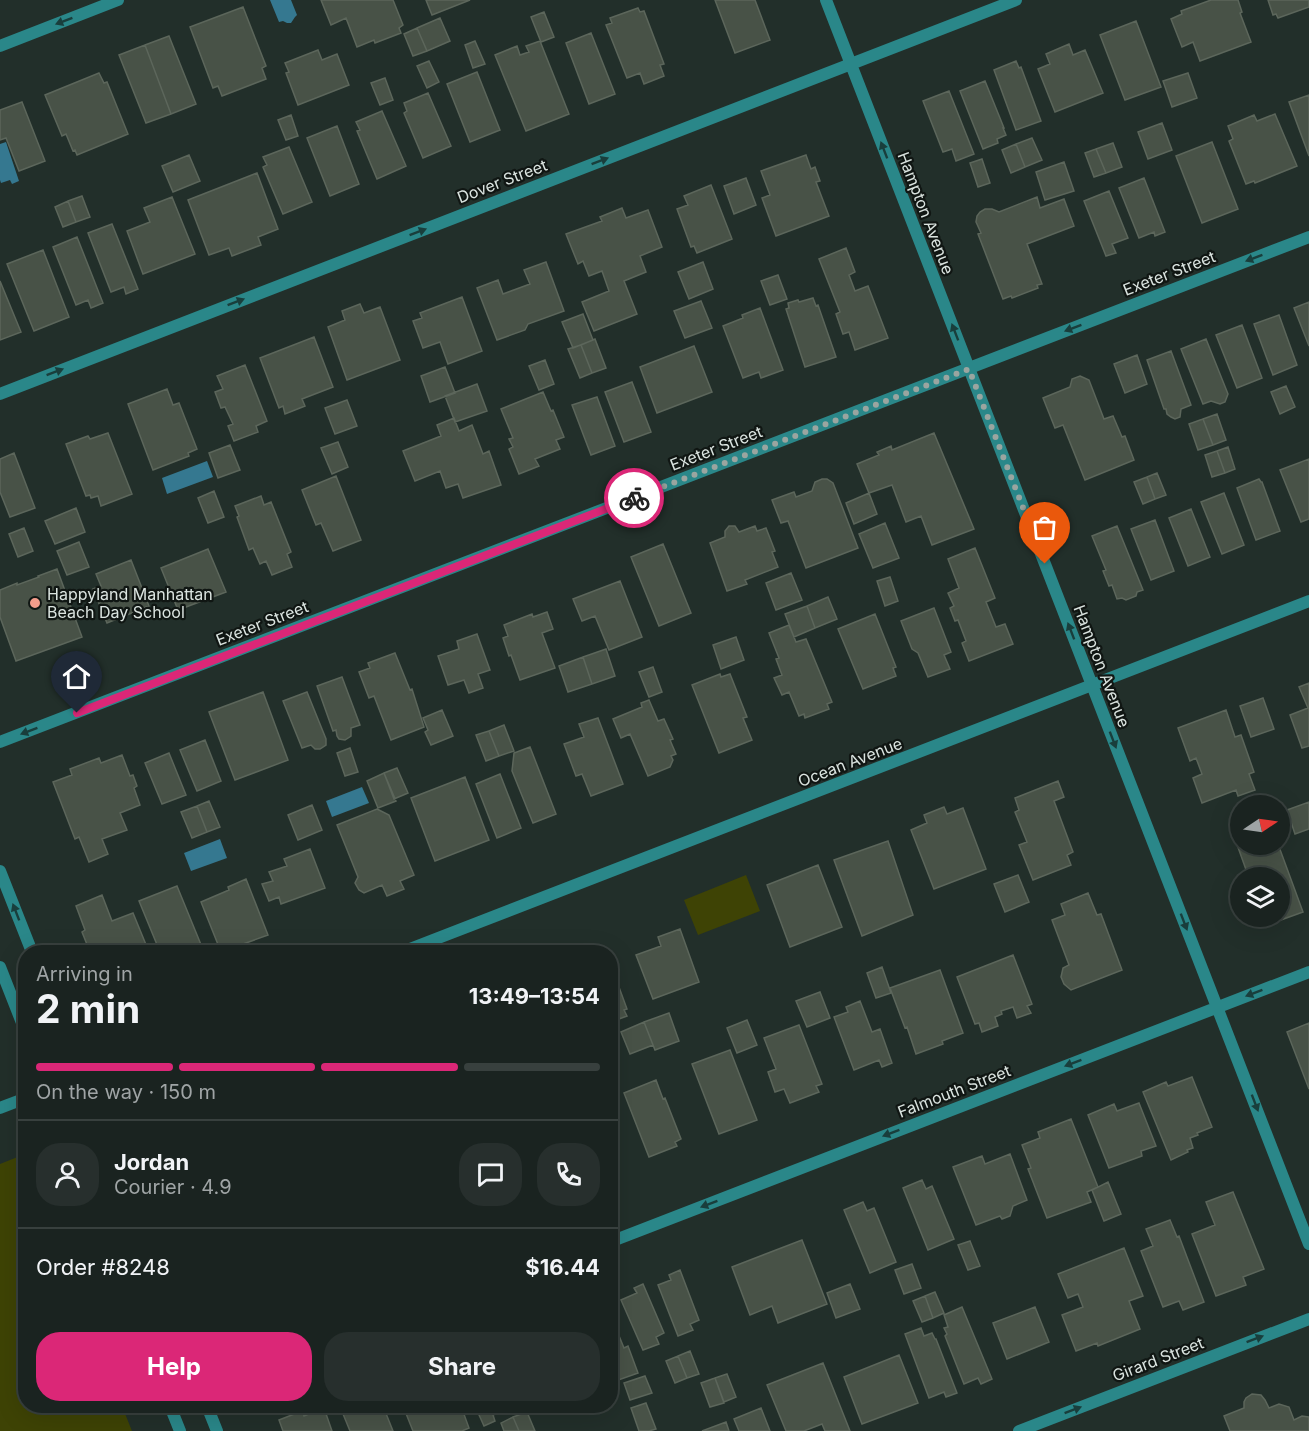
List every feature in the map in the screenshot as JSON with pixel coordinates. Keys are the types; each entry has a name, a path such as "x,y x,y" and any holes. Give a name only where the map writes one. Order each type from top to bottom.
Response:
{"street":[{"path":"0,45 118,0"},
{"name":"Hampton Avenue","path":"826,0 1309,1244"},
{"name":"Dover Street","path":"0,394 1016,0"},
{"name":"Exeter Street","path":"0,742 1309,237"},
{"name":"Ocean Avenue","path":"420,945 1309,601"},
{"path":"0,871 29,945"},
{"path":"0,967 18,1013"},
{"name":"Falmouth Street","path":"618,1239 1309,972"},
{"path":"0,1108 18,1101"},
{"name":"Girard Street","path":"1019,1431 1309,1319"},
{"path":"173,1413 180,1431"},
{"path":"210,1413 217,1431"}],"green space":[{"path":"746,875 760,911 698,935 684,900"},
{"path":"18,1157 18,1413 125,1413 132,1431 0,1431 0,1164"}],"water":[{"path":"270,0 291,0 297,15 291,23 279,22"},
{"path":"6,142 19,181 12,184 10,180 1,183 0,180 0,144"},
{"path":"207,461 213,477 167,494 162,478"},
{"path":"362,787 369,803 332,817 326,801"},
{"path":"220,839 227,858 191,871 184,853"}],"building":[{"path":"321,0 393,0 403,25 399,28 401,33 357,47 346,18 331,25"},
{"path":"426,0 470,0 432,15"},
{"path":"715,0 755,0 770,40 735,53"},
{"path":"1211,0 1238,0 1242,12 1240,13 1251,42 1200,61 1193,42 1182,47 1171,19 1182,14 1181,11"},
{"path":"1268,0 1309,0 1309,7 1278,18 1276,14 1273,15"},
{"path":"243,7 266,66 262,68 266,79 222,96 218,86 213,88 190,27"},
{"path":"638,8 640,12 644,11 664,64 660,65 664,76 644,84 640,73 627,78 606,25 612,23 610,18"},
{"path":"544,12 554,37 541,42 531,17"},
{"path":"440,18 450,41 427,51 417,28"},
{"path":"1136,21 1161,87 1125,100 1100,35"},
{"path":"417,28 427,51 413,56 404,34"},
{"path":"591,33 615,94 589,104 566,43"},
{"path":"169,36 196,104 171,114 145,45"},
{"path":"475,41 485,64 473,68 465,45"},
{"path":"540,41 569,114 526,131 495,55 517,46 520,55 529,52 526,46"},
{"path":"1069,44 1073,55 1085,50 1103,93 1055,112 1038,69 1050,64 1046,54"},
{"path":"145,45 171,114 146,123 119,55"},
{"path":"318,50 322,60 337,54 349,85 298,105 286,73 289,72 285,63"},
{"path":"429,61 439,82 427,88 417,66"},
{"path":"1016,61 1019,68 1021,67 1041,121 1016,130 994,70"},
{"path":"477,72 500,130 470,142 447,84"},
{"path":"99,73 104,83 107,82 128,134 77,155 66,134 62,136 45,95"},
{"path":"1188,73 1197,98 1172,107 1163,81"},
{"path":"385,78 393,100 380,105 371,83"},
{"path":"985,81 1006,135 997,139 998,143 983,149 960,91"},
{"path":"949,91 974,154 956,161 952,149 943,152 923,101"},
{"path":"428,93 451,146 423,158 404,113 407,111 404,103"},
{"path":"1309,95 1309,156 1289,102"},
{"path":"22,102 45,161 19,171 6,138 0,140 0,110"},
{"path":"382,111 406,166 377,179 357,131 360,130 356,122"},
{"path":"1275,114 1297,166 1255,183 1254,181 1246,184 1229,141 1233,139 1228,126 1254,115 1257,121"},
{"path":"291,115 298,136 286,140 278,120"},
{"path":"1162,123 1172,150 1148,159 1138,132"},
{"path":"337,126 359,184 330,196 307,138"},
{"path":"1032,138 1042,160 1025,167 1016,144"},
{"path":"1212,142 1238,209 1202,223 1176,156"},
{"path":"1113,143 1122,167 1106,173 1096,149"},
{"path":"1016,144 1025,167 1011,173 1002,150"},
{"path":"289,147 312,202 283,214 263,167 267,165 263,157"},
{"path":"1096,149 1106,173 1094,177 1085,153"},
{"path":"189,155 200,181 173,192 162,166"},
{"path":"806,155 811,169 815,167 820,181 816,182 829,216 776,236 762,198 770,195 761,171"},
{"path":"982,159 990,183 978,187 970,163"},
{"path":"1064,162 1074,191 1045,200 1036,172"},
{"path":"257,173 278,229 258,237 261,245 232,256 229,248 209,255 188,200"},
{"path":"746,178 756,205 734,214 724,186"},
{"path":"1144,178 1165,232 1155,236 1154,232 1139,238 1119,188"},
{"path":"711,185 732,239 697,253 694,246 691,247 677,209 688,205 684,196"},
{"path":"1109,191 1128,238 1112,244 1116,253 1106,256 1084,201"},
{"path":"82,196 90,217 76,222 68,201"},
{"path":"172,197 195,254 143,274 127,231 150,222 144,208"},
{"path":"1037,197 1040,208 1064,199 1074,226 1027,244 1042,284 1037,285 1038,288 1012,298 1011,296 1003,299 978,234 981,233 976,222 977,216 985,209 999,212"},
{"path":"68,201 76,222 63,227 55,207"},
{"path":"622,208 626,218 648,210 662,247 640,256 646,272 624,281 637,314 594,331 582,302 609,291 602,271 589,276 583,261 578,264 566,234 602,221 600,217"},
{"path":"112,224 138,289 126,294 124,287 111,292 88,233"},
{"path":"77,237 103,303 91,308 88,300 76,305 53,247"},
{"path":"846,248 855,272 849,275 855,291 868,286 888,338 855,350 849,332 843,334 836,314 840,312 819,259"},
{"path":"43,250 69,317 34,331 7,264"},
{"path":"546,262 564,311 528,324 525,330 497,340 477,288 498,280 503,294 530,284 524,270"},
{"path":"703,262 713,289 689,299 678,272"},
{"path":"778,275 787,299 770,305 761,281"},
{"path":"0,281 21,332 0,340"},
{"path":"462,297 482,351 448,364 440,342 423,348 413,321 422,318 420,313"},
{"path":"813,298 816,306 818,305 836,357 805,367 786,309 789,308 788,303"},
{"path":"701,301 712,328 685,338 674,311"},
{"path":"1309,302 1309,346 1294,308"},
{"path":"360,304 364,313 380,307 400,360 347,380 328,327 345,320 342,311"},
{"path":"760,308 783,370 761,378 759,372 743,378 723,326"},
{"path":"583,314 593,340 573,348 562,322"},
{"path":"1279,315 1297,365 1273,375 1254,324"},
{"path":"1242,325 1262,378 1237,388 1216,335"},
{"path":"314,337 333,387 302,399 305,406 285,414 283,406 279,408 260,358"},
{"path":"595,339 606,368 592,373 581,345"},
{"path":"1206,339 1228,394 1225,402 1220,404 1211,401 1203,404 1181,349"},
{"path":"581,345 592,373 580,378 568,349"},
{"path":"694,346 712,392 657,413 640,367"},
{"path":"1171,351 1191,405 1181,409 1180,417 1175,419 1164,409 1147,360"},
{"path":"1137,355 1147,384 1125,393 1114,364"},
{"path":"545,360 554,384 539,390 529,366"},
{"path":"245,365 267,421 256,426 258,432 234,441 228,426 233,424 225,407 221,408 215,392 223,389 217,376"},
{"path":"445,367 455,393 430,402 421,376"},
{"path":"1080,376 1089,380 1104,419 1113,416 1122,437 1125,436 1134,460 1085,480 1063,425 1055,428 1043,398 1070,387 1072,379"},
{"path":"632,382 651,432 624,442 605,392"},
{"path":"477,384 487,411 455,422 445,396"},
{"path":"1286,386 1295,407 1280,414 1271,392"},
{"path":"167,389 173,405 179,403 197,449 188,453 189,456 153,470 128,404"},
{"path":"543,392 564,437 556,440 560,449 535,459 539,466 519,474 509,449 513,447 509,439 513,438 501,409"},
{"path":"597,397 615,446 591,455 572,405"},
{"path":"347,400 357,426 335,434 325,408"},
{"path":"1217,414 1226,440 1213,445 1203,419"},
{"path":"454,418 459,431 472,425 483,454 489,451 501,485 463,498 458,484 446,488 440,471 415,481 403,451 441,436 437,425"},
{"path":"1203,419 1213,445 1198,450 1189,424"},
{"path":"108,433 132,494 101,506 98,496 91,498 90,495 86,496 66,444 88,436 90,439"},
{"path":"934,433 974,529 932,545 921,516 906,522 892,485 869,493 857,464 879,455 877,452 891,446 892,450"},
{"path":"338,442 348,467 332,474 321,448"},
{"path":"230,445 240,470 218,478 209,453"},
{"path":"1228,447 1235,469 1225,473 1217,451"},
{"path":"1217,451 1225,473 1212,477 1205,455"},
{"path":"14,453 35,508 10,517 0,492 0,459"},
{"path":"1309,459 1309,519 1301,522 1280,470"},
{"path":"1157,473 1166,495 1155,499 1147,477"},
{"path":"336,476 361,540 333,551 321,523 316,525 302,490"},
{"path":"1147,477 1155,499 1143,504 1134,482"},
{"path":"822,479 833,483 858,548 806,568 788,521 781,523 772,500 794,492 796,497 812,491 815,482"},
{"path":"1259,479 1280,531 1256,540 1237,488"},
{"path":"214,491 224,517 208,523 198,498"},
{"path":"869,493 877,514 854,524 846,503"},
{"path":"1224,493 1244,545 1222,554 1201,502"},
{"path":"261,496 264,505 271,502 291,552 287,554 292,567 272,575 266,561 260,564 253,548 249,550 235,506"},
{"path":"76,508 85,532 55,544 45,521"},
{"path":"1191,509 1210,557 1188,566 1169,518"},
{"path":"1155,520 1174,571 1151,580 1131,529"},
{"path":"885,523 899,558 873,568 859,534"},
{"path":"729,526 735,526 739,532 755,526 757,531 766,528 775,551 772,552 778,567 745,580 747,584 727,591 710,543 725,537 725,531"},
{"path":"1117,526 1143,590 1126,600 1117,599 1112,585 1109,586 1103,571 1106,570 1092,536"},
{"path":"24,528 33,551 18,557 9,534"},
{"path":"79,542 89,567 67,575 57,551"},
{"path":"663,544 691,613 659,626 631,557"},
{"path":"975,548 995,598 986,602 996,627 1005,624 1013,644 969,661 962,643 966,641 958,620 955,621 950,608 954,606 948,593 959,588 948,559"},
{"path":"208,549 226,592 178,610 161,568"},
{"path":"131,560 149,606 107,623 93,589 101,586 96,574"},
{"name":"Happyland Manhattan Beach Day School","path":"57,569 82,637 16,661 0,617 0,590"},
{"path":"791,573 802,600 776,610 766,583"},
{"path":"890,577 898,601 885,606 877,581"},
{"path":"620,581 642,637 609,650 595,616 582,621 573,599"},
{"path":"828,597 837,619 815,628 807,606"},
{"path":"807,606 815,628 794,637 785,614"},
{"path":"934,608 951,652 944,655 950,669 928,677 918,653 912,649 901,621"},
{"path":"547,612 553,629 542,633 555,668 520,680 503,638 508,636 504,625 532,614 533,617"},
{"path":"875,614 896,667 893,668 896,676 863,689 838,629"},
{"path":"789,625 796,642 806,639 832,702 827,704 829,709 805,718 804,714 799,716 789,692 782,695 774,678 782,675 776,659 779,658 769,633"},
{"path":"477,634 490,670 478,674 483,688 469,693 464,680 448,685 438,656 459,649 457,641"},
{"path":"736,637 744,660 721,669 713,645"},
{"path":"606,649 615,676 592,684 583,657"},
{"path":"395,653 410,690 412,689 424,727 391,740 374,696 369,698 359,672 370,668 368,663"},
{"path":"583,657 592,684 568,692 559,666"},
{"path":"653,667 662,692 649,697 639,672"},
{"path":"720,674 721,677 730,674 747,717 743,718 752,740 719,753 692,685"},
{"path":"342,677 360,725 351,728 351,736 345,740 339,739 336,730 333,731 317,686"},
{"path":"1309,683 1309,746 1302,748 1290,715 1308,708 1299,687"},
{"path":"263,692 288,760 235,780 209,712"},
{"path":"307,692 326,739 326,745 320,749 315,749 311,745 302,748 283,701"},
{"path":"1263,698 1274,729 1251,737 1240,706"},
{"path":"649,700 658,721 664,719 673,739 670,740 676,754 671,756 673,760 670,767 648,776 630,734 621,738 613,719 642,707 641,703"},
{"path":"442,710 453,736 431,745 425,732 428,730 423,718"},
{"path":"1226,710 1235,737 1241,735 1254,772 1249,774 1255,790 1238,795 1236,790 1202,803 1193,778 1202,774 1196,758 1190,761 1178,728"},
{"path":"598,718 623,784 591,796 582,774 576,776 564,744 584,737 579,724"},
{"path":"504,725 514,751 499,756 489,731"},
{"path":"489,731 499,756 486,761 476,735"},
{"path":"205,740 221,781 197,791 180,750"},
{"path":"530,747 556,814 533,823 512,771 514,753"},
{"path":"350,748 358,772 345,776 337,753"},
{"path":"169,753 186,795 162,804 145,763"},
{"path":"122,755 130,776 133,775 137,786 134,788 140,805 120,813 127,830 102,839 108,854 89,862 79,837 75,839 53,782 72,775 70,769 99,758 101,763"},
{"path":"397,768 408,793 394,799 384,773"},
{"path":"384,773 396,801 378,808 367,781"},
{"path":"500,774 521,828 497,838 476,784"},
{"path":"465,777 489,840 435,861 411,798"},
{"path":"1058,781 1064,797 1054,801 1073,852 1067,855 1071,865 1033,880 1019,845 1027,842 1015,812 1019,810 1015,798"},
{"path":"209,801 220,827 207,832 197,806"},
{"path":"1309,802 1309,829 1295,834 1290,819 1290,809"},
{"path":"312,805 322,830 298,840 288,815"},
{"path":"197,806 207,832 192,838 181,812"},
{"path":"944,807 947,814 963,808 986,869 934,889 911,830 927,823 924,815"},
{"path":"377,809 389,815 414,875 400,881 404,889 387,896 382,885 364,893 359,890 355,883 358,877 337,825"},
{"path":"888,841 913,915 862,936 834,860"},
{"path":"310,849 325,888 281,904 279,897 269,901 262,884 273,881 269,872 287,866 284,859"},
{"path":"1241,855 1282,855 1286,867 1245,867"},
{"path":"818,865 842,927 790,947 767,885"},
{"path":"1018,875 1029,902 1005,912 994,884"},
{"path":"1290,877 1303,912 1290,917"},
{"path":"246,879 268,935 240,945 218,945 201,902 229,890 228,887"},
{"path":"177,886 201,945 157,945 139,901"},
{"path":"1088,893 1097,915 1101,914 1122,970 1071,990 1064,984 1061,977 1063,968 1069,965 1052,920 1065,915 1061,904"},
{"path":"102,895 112,921 133,913 146,945 87,945 82,932 85,930 76,906"},
{"path":"680,929 699,982 653,999 636,955 661,946 658,937"},
{"path":"1013,955 1032,1004 1027,1006 1031,1013 1017,1018 1013,1007 1001,1011 1002,1014 995,1017 998,1026 982,1032 979,1023 975,1024 957,977"},
{"path":"882,967 891,993 876,998 867,973"},
{"path":"940,970 963,1033 942,1041 943,1044 916,1054 890,988"},
{"path":"618,984 627,1009 624,1010 627,1016 619,1019"},
{"path":"820,992 830,1018 807,1027 796,1001"},
{"path":"860,1001 872,1032 880,1029 892,1063 882,1067 879,1060 854,1070 834,1017 848,1012 846,1007"},
{"path":"669,1013 679,1041 655,1050 644,1022"},
{"path":"747,1020 757,1045 737,1053 727,1028"},
{"path":"644,1022 653,1045 630,1054 621,1032"},
{"path":"1309,1023 1309,1089 1287,1032"},
{"path":"799,1025 822,1084 816,1086 819,1092 790,1103 784,1089 775,1092 768,1072 776,1069 764,1038"},
{"path":"730,1050 757,1120 719,1134 692,1064"},
{"path":"1192,1077 1212,1127 1190,1138 1193,1148 1171,1160 1143,1092 1166,1082 1168,1086"},
{"path":"656,1080 681,1139 675,1142 677,1146 649,1157 624,1093"},
{"path":"1139,1103 1156,1146 1141,1151 1142,1156 1109,1168 1088,1115 1114,1104 1117,1111"},
{"path":"1071,1119 1098,1187 1087,1192 1091,1202 1047,1218 1028,1169 1031,1168 1022,1145 1040,1138 1038,1132"},
{"path":"1010,1154 1027,1200 1013,1206 1010,1216 1002,1219 1000,1216 976,1225 953,1167 982,1156 985,1164"},
{"path":"922,1180 926,1189 932,1186 954,1239 928,1250 903,1188"},
{"path":"1108,1182 1121,1214 1104,1221 1092,1190"},
{"path":"1233,1192 1264,1269 1243,1277 1246,1285 1216,1296 1192,1234 1215,1225 1206,1202"},
{"path":"863,1202 867,1211 874,1208 896,1262 870,1273 844,1210"},
{"path":"1170,1220 1177,1237 1179,1236 1204,1302 1183,1310 1179,1301 1163,1307 1141,1251 1153,1246 1146,1229"},
{"path":"802,1240 827,1304 778,1323 772,1306 750,1315 732,1267"},
{"path":"970,1241 980,1266 968,1270 958,1245"},
{"path":"1124,1248 1143,1296 1129,1301 1140,1329 1098,1346 1097,1343 1076,1351 1062,1315 1083,1307 1078,1294 1068,1298 1058,1274"},
{"path":"912,1264 921,1288 904,1294 895,1270"},
{"path":"680,1270 699,1320 690,1324 693,1330 678,1336 658,1285 671,1280 669,1275"},
{"path":"643,1284 664,1333 656,1337 659,1344 643,1350 621,1300 637,1293 634,1288"},
{"path":"850,1284 860,1309 836,1318 827,1293"},
{"path":"935,1292 944,1313 933,1318 925,1296"},
{"path":"925,1296 933,1318 922,1322 913,1301"},
{"path":"962,1307 992,1379 981,1384 978,1378 964,1384 945,1336 947,1334 944,1328 948,1327 944,1315"},
{"path":"1035,1307 1049,1342 1007,1359 993,1323"},
{"path":"921,1328 924,1336 932,1333 936,1339 957,1393 946,1397 944,1392 929,1398 905,1334"},
{"path":"618,1333 624,1348 628,1346 638,1373 618,1380"},
{"path":"690,1351 699,1374 687,1378 678,1356"},
{"path":"899,1355 918,1403 862,1424 844,1377"},
{"path":"678,1356 687,1378 675,1383 666,1361"},
{"path":"823,1363 850,1431 825,1431 822,1424 804,1431 786,1431 767,1385"},
{"path":"727,1374 736,1397 724,1402 715,1378"},
{"path":"645,1376 652,1393 630,1400 624,1383"},
{"path":"715,1378 724,1403 710,1407 701,1383"},
{"path":"1252,1394 1261,1395 1269,1408 1279,1404 1289,1407 1294,1420 1302,1416 1309,1417 1309,1431 1230,1431 1224,1416 1244,1408 1246,1398"},
{"path":"646,1403 656,1429 639,1431 631,1408"},
{"path":"761,1408 770,1431 739,1431 734,1419"},
{"path":"297,1413 303,1413 304,1416 312,1413 326,1413 332,1431 283,1431 279,1420"},
{"path":"343,1413 386,1413 393,1431 350,1431"},
{"path":"406,1413 464,1413 469,1428 462,1431 413,1431"},
{"path":"478,1413 498,1413 493,1415 495,1421 484,1426"},
{"path":"527,1413 535,1431 519,1431 513,1417"},
{"path":"513,1417 519,1431 504,1431 501,1423"},
{"path":"726,1422 729,1431 702,1431"}],"way so far":[{"path":"634,498 969,369 1045,564"}],"place":[{"name":"Happyland Manhattan Beach Day School","path":"35,603"}],"route":[{"path":"77,713 634,498"}]}
